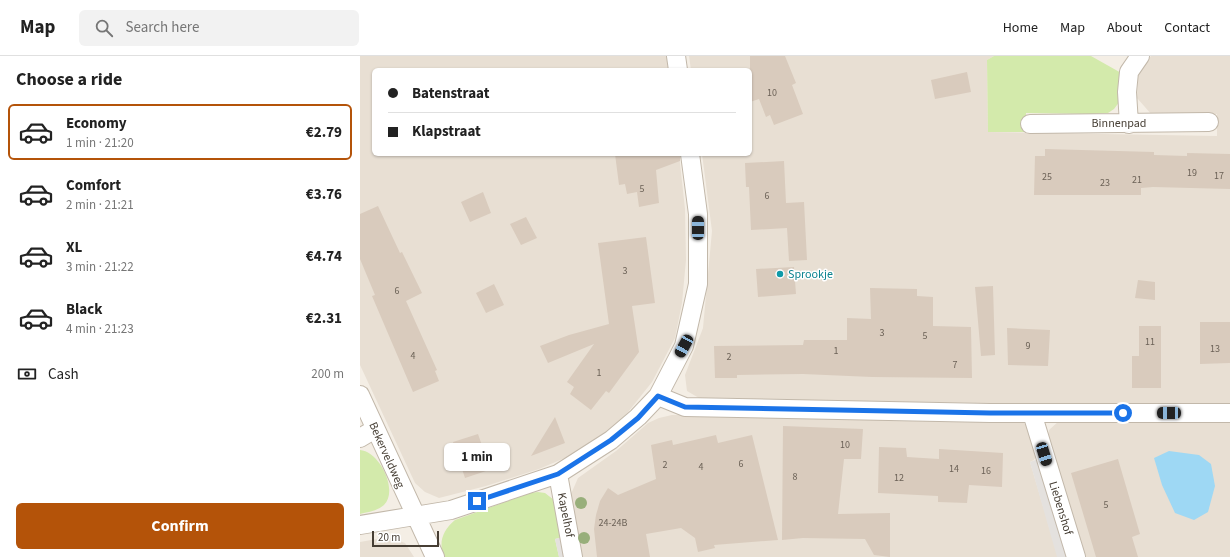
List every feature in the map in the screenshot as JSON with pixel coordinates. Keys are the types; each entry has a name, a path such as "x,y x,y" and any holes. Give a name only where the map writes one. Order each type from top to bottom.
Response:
{"street":[{"path":"676,56 678,68"},
{"path":"1129,124 1127,92 1129,72 1140,56"},
{"name":"Binnenpad","path":"1030,124 1209,122"},
{"path":"360,525 451,510 558,474 611,440 638,418 658,396 684,346 698,284 698,214 690,156"},
{"name":"Bekerveldweg","path":"360,395 415,515"},
{"path":"658,396 685,407 1032,413 1230,413"},
{"name":"Liebenshof","path":"1032,413 1076,557"},
{"path":"360,438 375,429"},
{"name":"Kapelhof","path":"558,474 573,557"},
{"path":"415,515 435,557"}],"shaded area":[{"path":"360,56 667,56 669,68 372,68 372,156 679,156 685,209 686,260 682,303 675,338 652,382 621,421 586,449 539,469 486,486 439,498 425,492 415,483 360,365"},
{"path":"689,56 994,56 987,60 988,132 1217,136 1217,114 1152,115 1137,98 1138,74 1151,56 1230,56 1230,404 1030,404 699,398 687,391 685,375 703,328 712,231 702,156 752,156 752,68 691,68"},
{"path":"672,415 1017,419 1029,428 1037,455 1034,460 1030,462 1058,557 580,557 571,494 578,478 616,451 648,423 659,418"},
{"path":"1059,421 1230,422 1230,557 1082,557 1048,436 1049,430"},
{"path":"1038,459 1066,557 1057,557 1030,462"},
{"path":"388,537 405,543 414,557 360,557 360,542"},
{"path":"563,537 567,557 559,557 555,539"}],"green space":[{"path":"994,56 1091,56 1123,74 1120,101 1114,109 1108,113 1026,113 1025,132 988,132 987,60"},
{"path":"360,450 367,452 380,464 385,472 389,490 388,498 384,505 375,510 360,514"},
{"path":"530,493 545,493 554,500 563,537 555,539 559,557 444,557 442,552 443,537 447,528 455,520"}],"water":[{"path":"1169,451 1199,455 1211,464 1215,486 1208,512 1194,520 1175,513 1162,485 1154,458"}],"building":[{"path":"750,56 785,56 796,83 792,85 803,114 774,125 770,115 766,117 759,99 752,101 752,68 750,68"},
{"path":"967,72 971,92 935,99 931,80"},
{"path":"1045,149 1154,152 1154,155 1187,156 1187,153 1230,154 1230,189 1153,187 1141,188 1141,195 1034,195 1035,156 1045,156"},
{"path":"615,156 680,156 680,161 656,170 659,203 639,207 637,192 627,194 625,184 619,185"},
{"path":"784,161 786,203 804,202 807,260 789,261 787,228 751,230 749,187 746,187 745,163"},
{"path":"483,192 491,213 470,222 461,202"},
{"path":"378,206 400,253 402,252 422,293 406,301 437,370 435,371 439,381 413,392 372,296 375,295 360,259 360,214"},
{"path":"526,217 537,238 521,245 510,224"},
{"path":"646,237 655,303 632,306 639,352 609,393 606,391 591,410 570,394 574,387 567,382 594,344 548,363 540,346 569,335 609,324 598,243"},
{"name":"Sprookje","path":"794,267 796,294 758,297 756,269"},
{"path":"1138,280 1155,282 1155,300 1135,298"},
{"path":"494,284 504,305 486,313 476,293"},
{"path":"993,286 995,355 981,356 975,287"},
{"path":"870,288 917,289 917,296 933,297 933,326 971,327 972,378 872,377 803,374 737,375 737,378 715,378 714,346 803,345 804,340 847,340 847,318 871,319"},
{"path":"1200,322 1230,322 1230,363 1200,364"},
{"path":"1139,326 1161,326 1161,388 1132,388 1132,356 1139,356"},
{"path":"1007,328 1050,330 1048,366 1008,365"},
{"path":"555,417 565,443 531,456"},
{"path":"783,426 863,429 861,459 844,459 838,514 890,513 890,557 874,555 865,539 803,538 782,540"},
{"path":"478,434 486,457 482,459 486,471 465,478 453,442"},
{"path":"716,435 718,443 752,435 778,540 714,545 715,548 698,552 695,538 681,528 646,534 650,557 597,557 594,529 596,515 600,501 608,488 618,495 656,479 651,445 672,440 673,445"},
{"path":"879,447 906,448 907,457 939,459 939,449 1003,453 1002,487 969,485 967,503 938,502 938,496 878,493"},
{"path":"1118,459 1140,534 1132,537 1138,557 1096,557 1071,473"}],"place":[{"name":"Sprookje","path":"780,274"}],"route":[{"path":"477,501 558,474 611,440 638,418 658,396 685,407 990,413 1123,413"}]}
